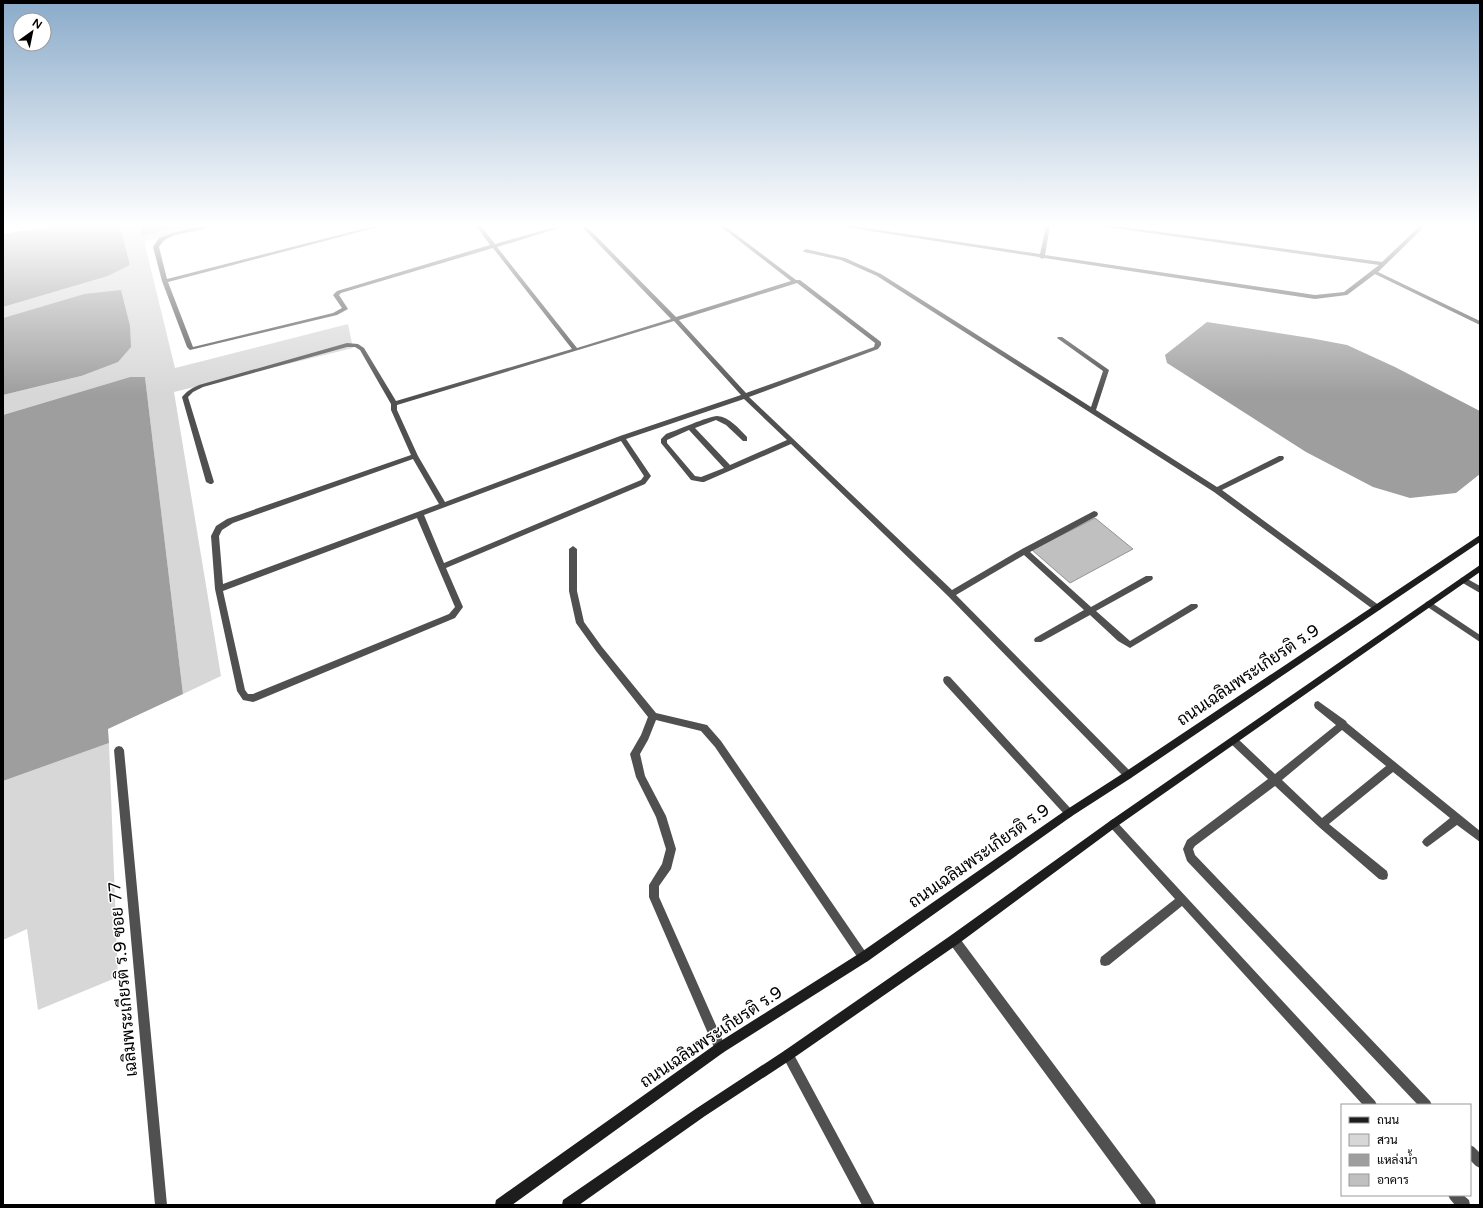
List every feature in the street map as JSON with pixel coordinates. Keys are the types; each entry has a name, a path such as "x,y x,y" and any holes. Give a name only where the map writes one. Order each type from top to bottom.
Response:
{"main road":[{"name":"ถนนเฉลิมพระเกียรติ ร.9","path":"501,1205 720,1048 864,957 1069,813 1128,775 1480,538"},
{"path":"568,1205 581,1201 701,1112 788,1055 954,940 1113,824 1480,568"}],"street":[{"path":"166,282 190,347 197,349 335,314 345,309 336,295 339,292 371,282"},
{"path":"522,282 576,350"},
{"path":"639,282 676,320 745,396 951,594 1128,775"},
{"path":"394,404 676,320 794,282"},
{"path":"219,589 622,438 745,396 876,348 878,342 800,282"},
{"path":"892,282 1247,510 1377,608"},
{"path":"1216,282 1316,297 1345,294 1361,282"},
{"path":"1396,282 1480,323"},
{"path":"1060,338 1106,370 1093,411"},
{"path":"210,482 185,398 191,391 200,386 347,345 356,345 362,349 394,404 394,410 415,456 443,505"},
{"path":"745,439 730,424 722,419 716,418 668,436 664,439 664,443 693,478 702,480 792,441"},
{"path":"691,428 728,468"},
{"path":"442,567 643,482 648,476 622,438"},
{"path":"415,456 230,521 219,528 215,536 219,589 241,691 246,697 253,698 452,616 459,607 419,513"},
{"path":"1217,490 1282,458"},
{"path":"951,594 1025,551 1094,514"},
{"path":"573,549 573,591 580,623 653,716 704,728 718,744 864,957"},
{"path":"1025,551 1121,639 1130,645 1194,606"},
{"path":"1038,640 1091,612 1149,578"},
{"path":"1464,580 1480,590"},
{"path":"1429,604 1480,638"},
{"path":"947,680 1069,813"},
{"path":"1318,705 1480,837"},
{"path":"653,716 645,737 636,754 641,776 661,816 671,849 667,866 654,885 654,897 720,1048"},
{"path":"1343,724 1275,780 1191,844 1188,849 1191,858 1425,1104"},
{"path":"1234,741 1322,824 1383,875"},
{"name":"เฉลิมพระเกียรติ ร.9 ซอย 77","path":"119,750 161,1205"},
{"path":"1322,824 1394,766"},
{"path":"1427,842 1458,818"},
{"path":"1113,824 1370,1104"},
{"path":"1105,960 1182,900"},
{"path":"954,940 1150,1205"},
{"path":"788,1055 869,1205"},
{"path":"1471,1152 1480,1162"},
{"path":"1455,1196 1464,1205"}],"green space":[{"path":"86,282 154,282 175,368 348,324 353,348 174,392 221,676 183,694 145,377 130,377 3,415 3,395 81,376 84,294 3,318 3,307"},
{"path":"109,743 118,977 38,1010 27,929 3,940 3,781"}],"water":[{"path":"3,282 86,282 3,307"},
{"path":"121,290 130,326 131,347 118,362 81,376 3,395 3,318 84,294"},
{"path":"1207,322 1347,345 1395,367 1480,411 1480,474 1456,493 1410,498 1373,487 1306,452 1167,363 1165,355"},
{"path":"130,377 145,377 183,694 108,729 109,743 3,781 3,415"}],"building":[{"path":"1095,518 1133,549 1070,583 1032,550"}]}
